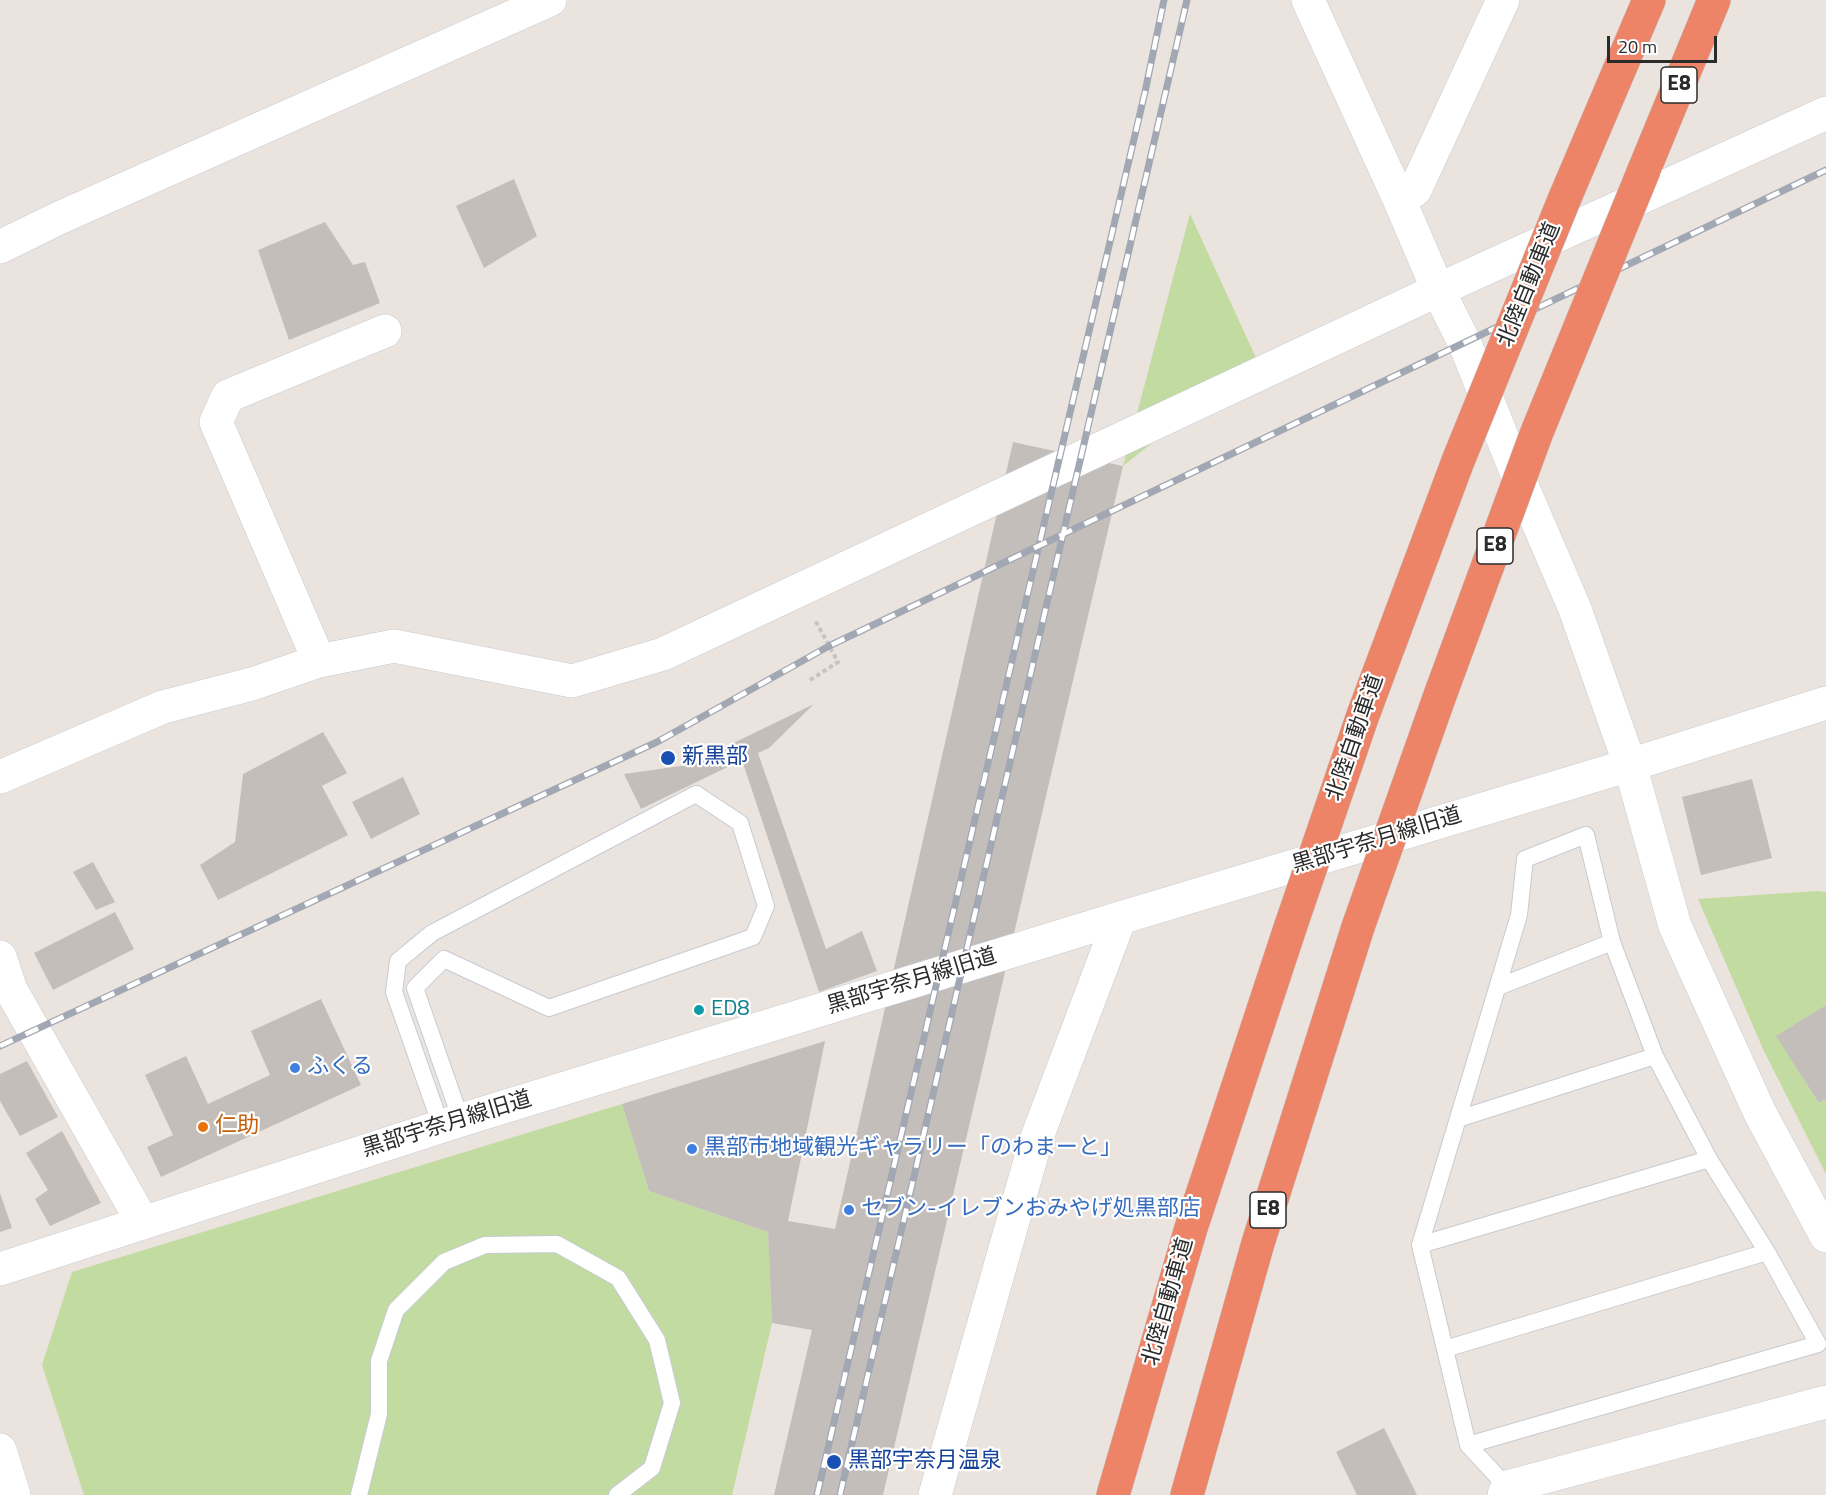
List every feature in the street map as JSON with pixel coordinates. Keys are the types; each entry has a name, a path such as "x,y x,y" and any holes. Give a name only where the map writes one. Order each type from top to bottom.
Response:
{"highway":[{"name":"北陸自動車道","path":"1113,1495 1191,1228 1367,704 1458,461 1564,200 1649,0"},
{"name":"E8","path":"1187,1495 1258,1244 1358,927 1537,432 1714,0"}],"street":[{"path":"0,247 70,213 550,0"},
{"path":"1308,0 1438,290 1465,344 1517,474 1575,609 1630,765 1675,926 1760,1113 1826,1236"},
{"path":"1399,199 1415,190 1503,0"},
{"path":"0,777 163,707 252,684 319,662 394,646 573,681 663,654 1438,290 1826,113"},
{"path":"319,662 216,422 228,396 385,331"},
{"name":"黒部宇奈月線旧道","path":"0,1269 451,1123 1630,765 1826,703"},
{"path":"934,1495 1036,1140 1120,918"},
{"path":"0,957 5,993 143,1223"},
{"path":"1505,1491 1826,1402"},
{"path":"0,1450 14,1495"}],"lane":[{"path":"696,794 740,823 766,906 753,937 549,1008 444,959 415,988 451,1123 394,992 398,961 432,933 696,794"},
{"path":"1468,1445 1818,1344 1767,1252 1709,1159 1655,1056 1612,942 1586,835 1526,859 1519,915 1420,1245 1468,1445 1505,1491"},
{"path":"1498,987 1612,942"},
{"path":"1458,1119 1655,1056"},
{"path":"1420,1245 1709,1159"},
{"path":"359,1495 379,1414 379,1361 396,1310 444,1262 485,1245 557,1244 618,1278 657,1340 660,1350 672,1403 652,1468 617,1495"},
{"path":"1445,1349 1767,1252"}],"path":[{"path":"799,590 838,662 810,680"}],"green space":[{"path":"1190,214 1257,360 1123,466"},
{"path":"1826,892 1826,1005 1777,1036 1819,1103 1826,1099 1826,1174 1763,1049 1698,899"},
{"path":"622,1104 649,1191 768,1232 772,1323 732,1495 84,1495 42,1365 72,1272"}],"building":[{"path":"514,179 537,236 484,268 456,206"},
{"path":"325,222 353,265 365,262 380,303 289,340 258,250"},
{"path":"1013,442 1123,466 883,1495 774,1495 812,1330 772,1323 768,1232 649,1191 622,1104 825,1041 788,1221 835,1229"},
{"path":"814,704 769,748 758,753 826,949 862,931 877,971 819,992 742,760 641,809 624,774 688,765"},
{"path":"323,732 347,773 322,786 348,835 218,900 200,865 235,842 243,774"},
{"path":"403,777 420,814 371,839 352,802"},
{"path":"1752,779 1772,858 1701,875 1682,797"},
{"path":"93,862 115,902 96,910 73,872"},
{"path":"115,912 134,949 53,990 34,953"},
{"path":"321,999 361,1085 161,1177 147,1147 173,1135 145,1075 186,1056 208,1104 270,1075 251,1031"},
{"path":"1826,1005 1826,1099 1819,1103 1776,1036"},
{"path":"27,1061 58,1117 20,1136 0,1101 0,1074"},
{"path":"62,1131 101,1203 50,1226 35,1199 48,1190 26,1153"},
{"path":"0,1193 12,1228 0,1232"},
{"path":"1384,1428 1417,1495 1357,1495 1336,1452"}],"railway":[{"path":"817,1495 1145,92 1164,0"},
{"path":"840,1495 1187,0"},
{"path":"0,1046 657,742 829,646 1826,170"}],"place":[{"name":"新黒部","path":"668,758"},
{"name":"ED8","path":"699,1010"},
{"name":"ふくる","path":"295,1068"},
{"name":"仁助","path":"203,1127"},
{"name":"黒部市地域観光ギャラリー「のわまーと」","path":"692,1149"},
{"name":"セブン-イレブンおみやげ処黒部店","path":"849,1210"},
{"name":"黒部宇奈月温泉","path":"834,1462"}]}
